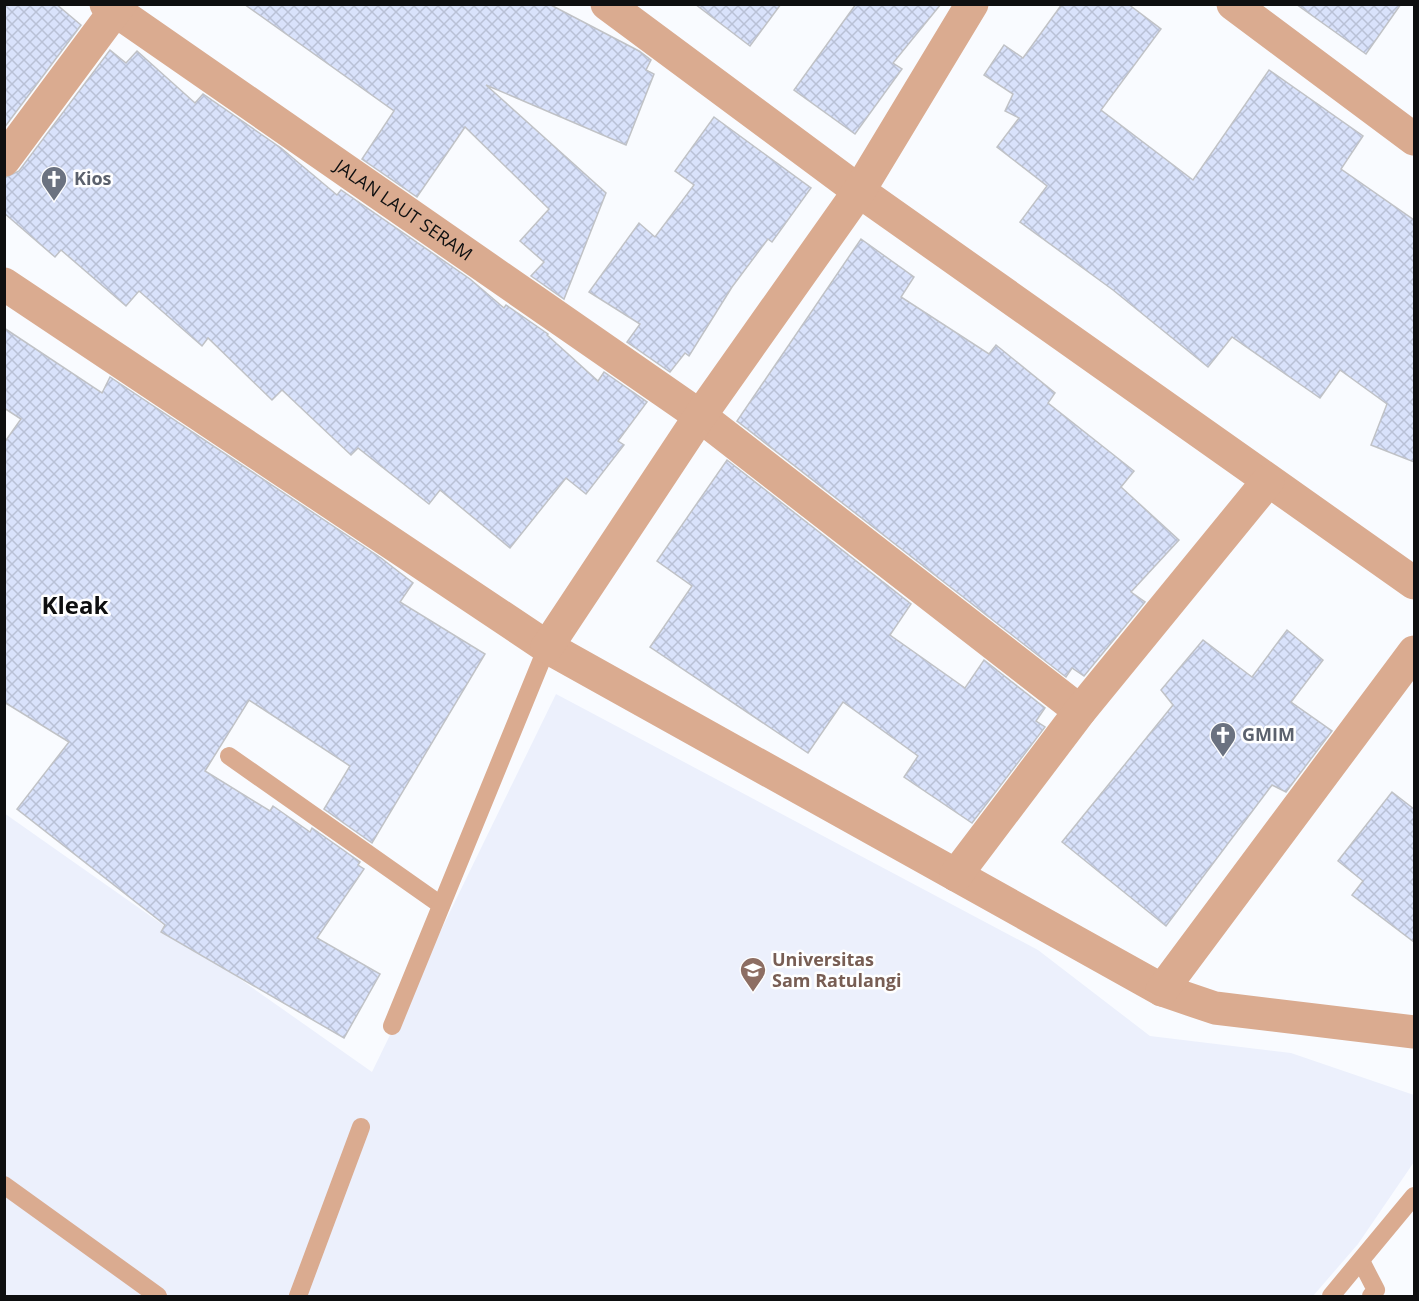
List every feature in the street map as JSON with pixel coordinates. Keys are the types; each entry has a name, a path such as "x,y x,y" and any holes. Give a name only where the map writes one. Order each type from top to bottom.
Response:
{"street":[{"path":"608,4 859,191 1414,583"},
{"path":"547,647 700,416 859,191 972,4"},
{"path":"1233,4 1414,139"},
{"path":"4,160 114,7"},
{"name":"JALAN LAUT SERAM","path":"114,7 700,416 1080,711"},
{"path":"4,284 547,647 1162,990 1215,1008 1414,1032"},
{"path":"956,875 1080,711 1268,482"},
{"path":"1162,990 1414,652"}],"lane":[{"path":"393,1026 547,647"},
{"path":"230,756 441,905"},
{"path":"298,1296 361,1127"},
{"path":"4,1185 158,1296"},
{"path":"1331,1296 1414,1196"},
{"path":"1361,1261 1376,1290 1371,1296"}],"shaded area":[{"name":"Universitas Sam Ratulangi","path":"556,694 1038,950 1150,1036 1291,1053 1414,1095 1414,1162 1358,1244 1313,1296 5,1296 4,813 372,1072"}],"building":[{"path":"4,4 56,4 81,25 4,128"},
{"path":"244,4 549,4 639,51 651,60 646,70 654,74 626,145 486,85 606,193 564,299 531,276 544,262 520,241 549,209 465,127 417,197 362,159 394,111"},
{"path":"695,4 781,4 750,46"},
{"path":"856,4 941,4 893,63 902,69 855,134 794,90"},
{"path":"1062,4 1128,4 1161,29 1101,110 1193,180 1269,70 1363,136 1341,169 1414,220 1414,462 1371,445 1387,404 1340,370 1320,398 1232,337 1208,367 1113,290 1020,222 1047,186 997,147 1019,118 1005,111 1013,94 984,75 1004,45 1023,58"},
{"path":"1296,4 1401,4 1366,54"},
{"path":"110,50 126,63 137,51 195,103 203,94 281,148 337,195 341,190 470,279 504,308 506,305 548,334 598,381 604,372 647,402 618,441 624,445 586,494 566,478 510,548 440,490 429,504 358,448 351,455 282,390 272,400 208,338 202,346 139,291 126,306 61,250 55,257 4,213 4,178 19,171"},
{"path":"714,117 811,188 772,242 768,239 732,287 689,356 685,353 670,372 627,342 640,324 589,292 639,223 655,237 694,185 675,171"},
{"path":"861,239 914,277 901,297 989,354 996,345 1055,393 1048,403 1134,471 1121,487 1179,540 1131,592 1145,602 1084,676 1072,668 1066,677 737,421"},
{"path":"4,328 102,393 110,377 381,558 413,583 400,602 485,654 372,843 324,809 350,766 249,700 205,771 270,811 273,806 310,832 312,828 360,862 358,865 364,869 317,938 380,974 344,1038 161,932 165,925 17,809 69,742 4,702 4,443 21,419 4,408"},
{"path":"727,460 911,604 890,635 965,688 984,660 1045,708 1036,721 1045,727 972,823 904,777 918,756 843,702 808,753 650,647 692,586 657,561"},
{"name":"GMIM","path":"1287,630 1323,660 1291,702 1332,731 1286,792 1272,785 1166,926 1062,842 1173,705 1161,690 1203,640 1252,677"},
{"path":"1392,792 1414,809 1414,942 1352,895 1363,881 1338,861"}],"place":[{"name":"Kios","path":"54,202"},
{"name":"GMIM","path":"1223,758"},
{"name":"Universitas Sam Ratulangi","path":"753,993"}],"district":[{"name":"Kleak","path":"75,606"}]}
